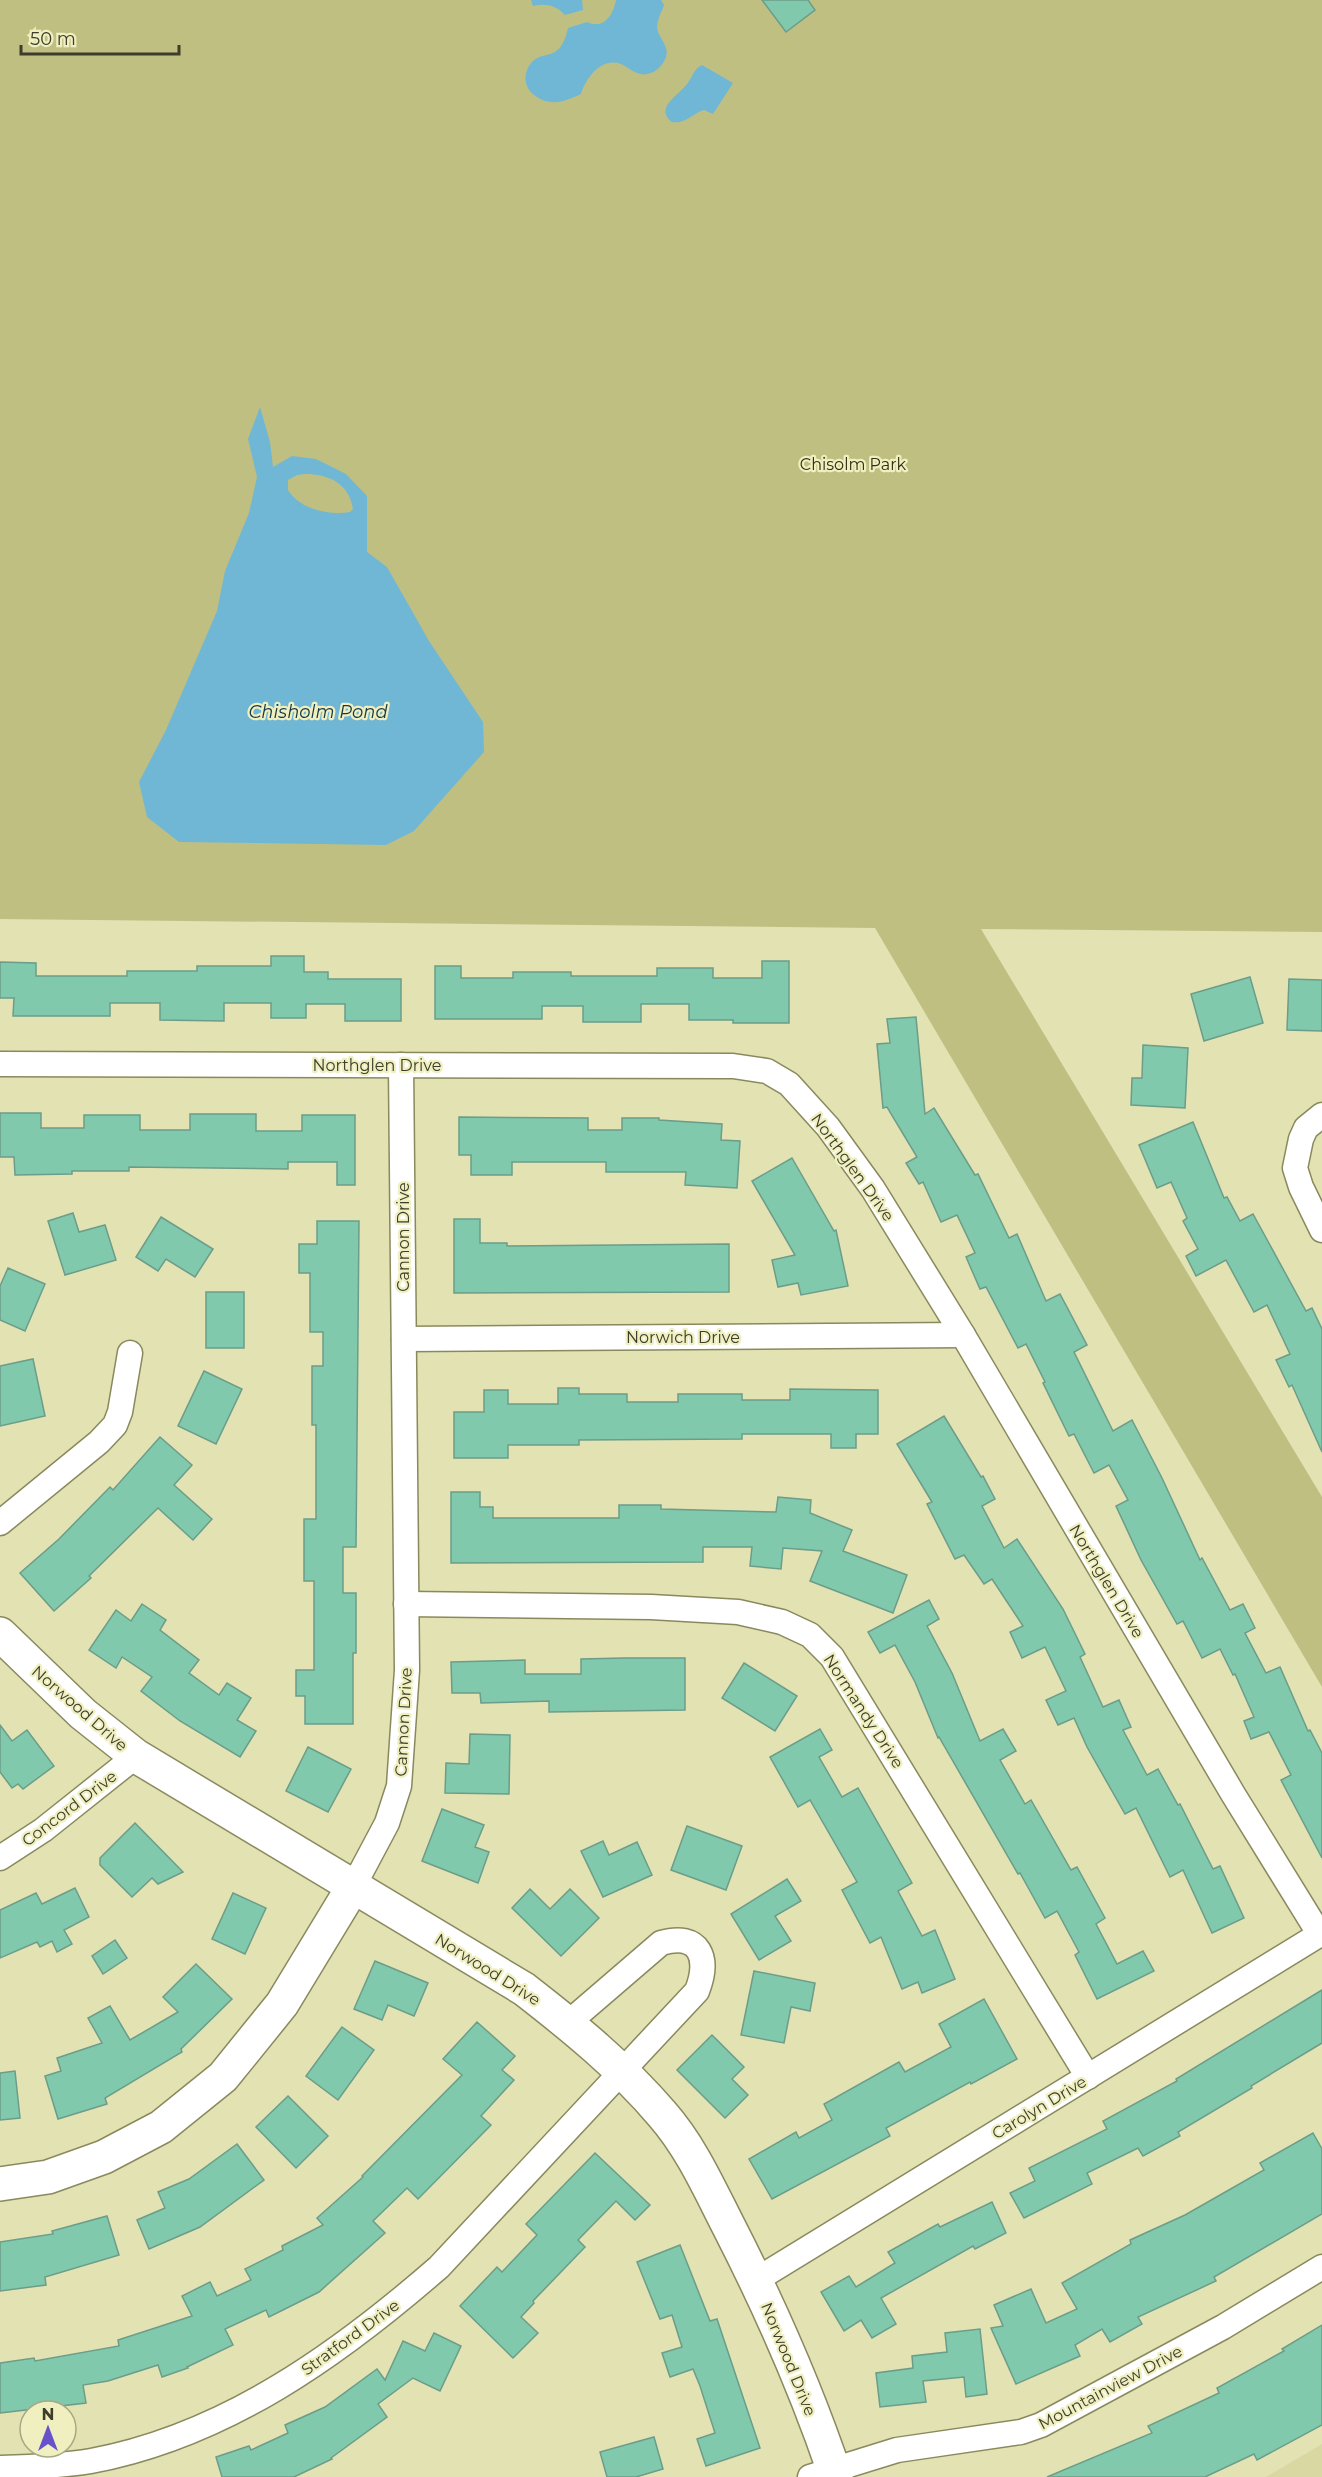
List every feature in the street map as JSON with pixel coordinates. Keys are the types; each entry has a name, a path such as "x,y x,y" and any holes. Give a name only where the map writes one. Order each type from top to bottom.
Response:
{"main road":[{"name":"Norwood Drive","path":"0,1634 83,1714 136,1756 524,1989 568,2023 621,2071 663,2115 697,2164 786,2345 826,2474"},
{"name":"Cannon Drive","path":"0,2184 48,2177 104,2157 161,2127 223,2077 282,2004 353,1887"}],"street":[{"name":"Northglen Drive","path":"0,1064 733,1066 767,1071 789,1084 828,1127 873,1190 963,1335 1233,1794 1321,1934"},
{"name":"Cannon Drive","path":"353,1887 387,1823 399,1786 406,1670 401,1065"},
{"path":"1322,1115 1306,1128 1301,1139 1295,1168 1301,1187 1322,1230"},
{"name":"Norwich Drive","path":"404,1339 963,1335"},
{"path":"0,1523 99,1442 115,1425 120,1412 130,1353"},
{"name":"Normandy Drive","path":"406,1604 651,1607 738,1612 782,1622 810,1635 832,1658 1088,2077"},
{"name":"Concord Drive","path":"0,1858 43,1830 136,1756"},
{"name":"Carolyn Drive","path":"756,2280 1321,1934"},
{"name":"Stratford Drive","path":"0,2468 91,2461 143,2448 201,2427 251,2404 333,2353 394,2306 439,2267 697,1991 702,1978 702,1962 697,1948 691,1943 675,1939 661,1943 568,2023"},
{"name":"Mountainview Drive","path":"826,2474 897,2450 1021,2432 1041,2425 1223,2327 1322,2267"}],"shaded area":[{"path":"1322,2444 1322,2477 1266,2477"}],"green space":[{"name":"Chisolm Park","path":"0,0 1322,0 1322,932 981,929 1322,1497 1322,1687 875,928 0,919"}],"water":[{"path":"531,0 582,0 583,10 565,15 550,6 533,6"},
{"path":"616,0 661,0 664,5 657,27 667,53 661,65 650,73 642,74 621,64 607,63 595,70 581,94 561,101 551,102 532,93 526,82 526,75 533,61 560,48 568,28 587,22 603,23 613,11"},
{"path":"702,65 733,83 713,114 704,110 685,120 672,122 665,112 666,107 687,84 697,68"},
{"name":"Chisholm Pond","path":"260,407 270,442 273,467 292,456 316,459 346,474 367,496 367,552 387,567 429,641 483,722 484,752 414,831 386,845 179,842 147,817 139,782 166,730 217,611 225,571 249,513 257,477 248,439","holes":["314,474 329,478 342,486 351,500 353,509 342,513 324,512 307,506 293,497 288,490 288,480 297,475"]}],"building":[{"path":"762,0 808,0 815,10 786,32"},
{"path":"271,956 304,956 304,972 328,972 328,979 401,979 401,1021 345,1021 345,1004 306,1004 306,1018 271,1018 271,1003 224,1003 224,1021 160,1020 160,1003 110,1003 110,1016 13,1016 14,998 0,998 0,962 36,963 36,976 127,976 127,971 197,971 197,966 271,966"},
{"path":"762,961 789,961 789,1023 689,1020 689,1004 641,1004 641,1022 583,1022 583,1006 542,1006 542,1019 435,1019 435,966 461,966 461,978 513,978 513,972 571,972 571,976 657,976 657,968 713,968 713,978 762,978"},
{"path":"1250,977 1263,1023 1204,1041 1191,994"},
{"path":"1289,979 1322,980 1322,1031 1287,1030"},
{"path":"916,1017 925,1114 934,1108 975,1175 978,1174 1009,1238 1017,1234 1046,1301 1060,1294 1087,1345 1074,1352 1113,1431 1132,1420 1200,1560 1202,1558 1230,1610 1243,1604 1255,1628 1245,1633 1266,1673 1280,1667 1308,1731 1310,1730 1322,1753 1322,1858 1281,1780 1291,1775 1269,1732 1251,1739 1244,1721 1254,1717 1235,1674 1233,1675 1220,1649 1202,1658 1183,1621 1177,1624 1141,1560 1116,1506 1128,1500 1109,1465 1094,1473 1074,1434 1069,1436 1026,1344 1018,1348 986,1287 980,1289 966,1257 975,1253 957,1215 941,1222 923,1182 919,1184 906,1163 917,1157 887,1107 883,1108 877,1044 890,1043 887,1019"},
{"path":"1143,1045 1188,1048 1185,1108 1131,1105 1132,1078 1142,1078"},
{"path":"0,1113 41,1113 41,1128 84,1128 84,1115 140,1115 140,1130 190,1130 190,1114 256,1114 256,1131 302,1131 302,1115 355,1115 355,1185 337,1185 337,1162 288,1162 288,1169 129,1167 129,1171 72,1171 72,1174 15,1175 14,1157 0,1157"},
{"path":"459,1117 588,1118 588,1130 622,1130 622,1118 659,1118 659,1120 722,1124 721,1140 740,1141 737,1188 685,1185 686,1172 606,1172 606,1162 512,1162 512,1175 471,1175 471,1155 459,1155"},
{"path":"1193,1122 1224,1198 1227,1197 1240,1221 1253,1214 1306,1311 1312,1308 1322,1329 1322,1452 1292,1385 1289,1387 1276,1360 1290,1354 1267,1305 1254,1312 1226,1260 1196,1276 1186,1256 1198,1249 1183,1221 1187,1218 1171,1182 1157,1188 1139,1145"},
{"path":"792,1158 834,1231 836,1230 848,1286 801,1295 798,1283 778,1287 772,1260 795,1255 752,1181"},
{"path":"73,1213 79,1232 105,1225 116,1260 65,1275 48,1221"},
{"path":"161,1217 213,1249 195,1277 166,1259 158,1271 136,1257"},
{"path":"454,1219 480,1219 480,1243 507,1243 507,1246 729,1244 729,1292 454,1293"},
{"path":"317,1221 359,1221 356,1547 343,1547 343,1593 356,1593 353,1724 305,1724 305,1696 296,1696 296,1670 314,1670 314,1581 304,1581 304,1519 316,1519 316,1425 312,1425 312,1366 323,1366 323,1332 310,1332 310,1273 299,1273 299,1244 317,1244"},
{"path":"8,1268 45,1284 25,1331 0,1320 0,1286"},
{"path":"206,1292 244,1292 244,1348 206,1348"},
{"path":"33,1359 45,1416 0,1426 0,1366"},
{"path":"204,1371 242,1389 216,1444 178,1426"},
{"path":"558,1388 579,1388 579,1394 627,1394 627,1402 678,1402 678,1394 742,1394 742,1400 790,1400 790,1389 878,1390 878,1434 856,1434 856,1448 831,1448 831,1434 742,1434 742,1439 579,1440 579,1445 508,1445 508,1458 454,1458 454,1412 484,1412 484,1390 508,1390 508,1404 558,1404"},
{"path":"944,1416 981,1477 983,1476 995,1499 982,1506 1004,1548 1017,1539 1063,1609 1085,1654 1080,1657 1103,1707 1119,1700 1131,1727 1123,1730 1147,1775 1158,1769 1178,1805 1180,1804 1213,1869 1220,1866 1244,1918 1212,1933 1183,1870 1170,1877 1136,1808 1125,1814 1087,1747 1074,1718 1058,1725 1046,1700 1066,1691 1045,1647 1022,1658 1010,1632 1023,1626 992,1579 984,1584 964,1555 955,1559 927,1504 932,1502 897,1444"},
{"path":"160,1437 192,1465 174,1485 212,1519 193,1540 158,1508 89,1576 91,1578 54,1611 20,1573 59,1539 110,1487 113,1490"},
{"path":"451,1492 480,1492 480,1507 493,1507 493,1518 619,1518 619,1505 661,1505 661,1509 776,1512 778,1497 811,1500 810,1513 852,1530 843,1551 907,1575 893,1613 810,1581 822,1551 783,1548 781,1569 750,1566 752,1547 703,1547 703,1562 451,1563"},
{"path":"929,1600 939,1619 927,1626 952,1673 980,1741 1003,1729 1016,1751 1000,1760 1025,1804 1031,1800 1071,1870 1077,1867 1105,1918 1096,1924 1117,1964 1143,1951 1154,1971 1097,1999 1075,1955 1079,1952 1057,1911 1045,1918 1020,1873 1018,1874 938,1738 915,1682 895,1645 880,1653 868,1632"},
{"path":"142,1604 166,1620 160,1630 199,1660 189,1673 219,1695 227,1683 251,1698 237,1720 256,1731 240,1757 180,1721 141,1691 152,1677 122,1657 116,1668 89,1650 116,1610 131,1621"},
{"path":"685,1658 685,1710 549,1712 549,1701 481,1703 480,1693 452,1693 451,1662 525,1660 525,1674 581,1674 581,1659"},
{"path":"744,1663 797,1696 775,1731 722,1698"},
{"path":"0,1725 12,1741 27,1730 54,1766 23,1789 18,1784 12,1788 0,1772"},
{"path":"820,1729 832,1750 819,1757 842,1797 858,1788 912,1883 898,1891 922,1936 935,1930 955,1979 922,1993 918,1982 902,1989 881,1937 870,1943 842,1890 857,1882 810,1800 798,1807 770,1757"},
{"path":"470,1734 510,1735 509,1794 445,1793 446,1763 469,1764"},
{"path":"308,1747 351,1769 328,1812 286,1791"},
{"path":"442,1809 484,1825 475,1847 489,1852 478,1883 422,1861"},
{"path":"135,1823 183,1872 158,1884 152,1878 132,1897 100,1865 100,1858"},
{"path":"687,1826 742,1846 726,1890 671,1870"},
{"path":"603,1841 609,1855 637,1842 652,1875 603,1897 581,1851"},
{"path":"787,1879 801,1901 775,1916 791,1941 759,1960 731,1914"},
{"path":"75,1888 89,1917 64,1930 72,1944 57,1952 52,1941 40,1947 37,1942 0,1958 0,1910 36,1893 42,1904"},
{"path":"530,1889 550,1909 570,1889 599,1918 561,1956 512,1908"},
{"path":"233,1893 266,1908 245,1954 212,1939"},
{"path":"115,1940 127,1958 103,1974 92,1956"},
{"path":"375,1961 428,1983 414,2016 388,2005 382,2020 354,2009"},
{"path":"196,1964 232,1999 181,2049 182,2052 105,2098 107,2104 58,2119 45,2076 61,2071 57,2058 102,2043 88,2018 110,2006 130,2040 178,2012 163,1997"},
{"path":"754,1971 815,1983 810,2011 791,2007 784,2043 741,2035"},
{"path":"1322,1990 1322,2043 1178,2132 1180,2136 1143,2156 1138,2148 1087,2173 1092,2184 1024,2218 1010,2193 1035,2181 1029,2168 1107,2129 1103,2121 1177,2081 1176,2079"},
{"path":"984,1999 1017,2059 886,2128 890,2136 772,2199 749,2159 796,2132 799,2138 832,2120 824,2104 899,2062 905,2072 951,2047 939,2024"},
{"path":"477,2022 515,2056 502,2070 514,2080 481,2116 491,2125 418,2199 407,2188 373,2221 385,2233 319,2292 269,2317 266,2310 225,2329 233,2345 188,2368 162,2377 158,2365 108,2381 83,2385 86,2403 78,2404 78,2399 18,2399 18,2411 0,2413 0,2363 34,2358 35,2361 119,2346 118,2340 192,2316 182,2296 210,2282 217,2296 251,2280 245,2269 283,2250 282,2246 323,2225 317,2218 363,2177 462,2075 443,2059"},
{"path":"342,2027 374,2050 338,2100 306,2076"},
{"path":"712,2035 744,2067 732,2079 748,2095 725,2118 677,2070"},
{"path":"15,2071 20,2118 0,2120 0,2073"},
{"path":"288,2096 328,2136 296,2168 256,2127"},
{"path":"1313,2133 1322,2149 1322,2214 1214,2277 1216,2281 1138,2317 1142,2324 1110,2342 1102,2329 1075,2345 1080,2356 1016,2384 991,2328 1003,2326 994,2305 1031,2289 1046,2323 1077,2309 1062,2283 1131,2244 1130,2240 1185,2215 1264,2170 1260,2163"},
{"path":"237,2144 264,2180 200,2227 149,2249 137,2220 165,2208 158,2192 189,2179"},
{"path":"595,2153 650,2205 635,2220 616,2201 578,2240 585,2247 533,2301 534,2303 521,2317 538,2333 513,2358 460,2306 497,2267 502,2272 537,2235 526,2224"},
{"path":"992,2202 1006,2233 975,2249 973,2246 881,2298 896,2324 872,2338 861,2320 844,2331 821,2292 849,2276 856,2287 895,2263 888,2252 938,2224 940,2227"},
{"path":"107,2216 119,2255 45,2277 46,2285 0,2291 0,2242 53,2234 52,2231"},
{"path":"680,2245 710,2321 717,2319 760,2448 706,2466 697,2439 715,2433 700,2386 693,2369 670,2377 662,2353 682,2347 672,2315 660,2319 637,2262"},
{"path":"1322,2325 1322,2425 1257,2460 1254,2454 1205,2477 1047,2477 1152,2433 1148,2426 1219,2393 1217,2388 1284,2351 1282,2349"},
{"path":"980,2329 987,2394 966,2397 964,2377 923,2381 926,2402 880,2407 876,2373 913,2368 912,2356 947,2352 945,2333"},
{"path":"434,2333 461,2346 440,2391 413,2378 378,2404 387,2417 332,2459 294,2477 222,2477 216,2457 249,2446 251,2450 288,2433 285,2425 325,2407 377,2369 385,2380 403,2341 425,2351"},
{"path":"654,2437 663,2469 636,2477 607,2477 600,2452"}]}
